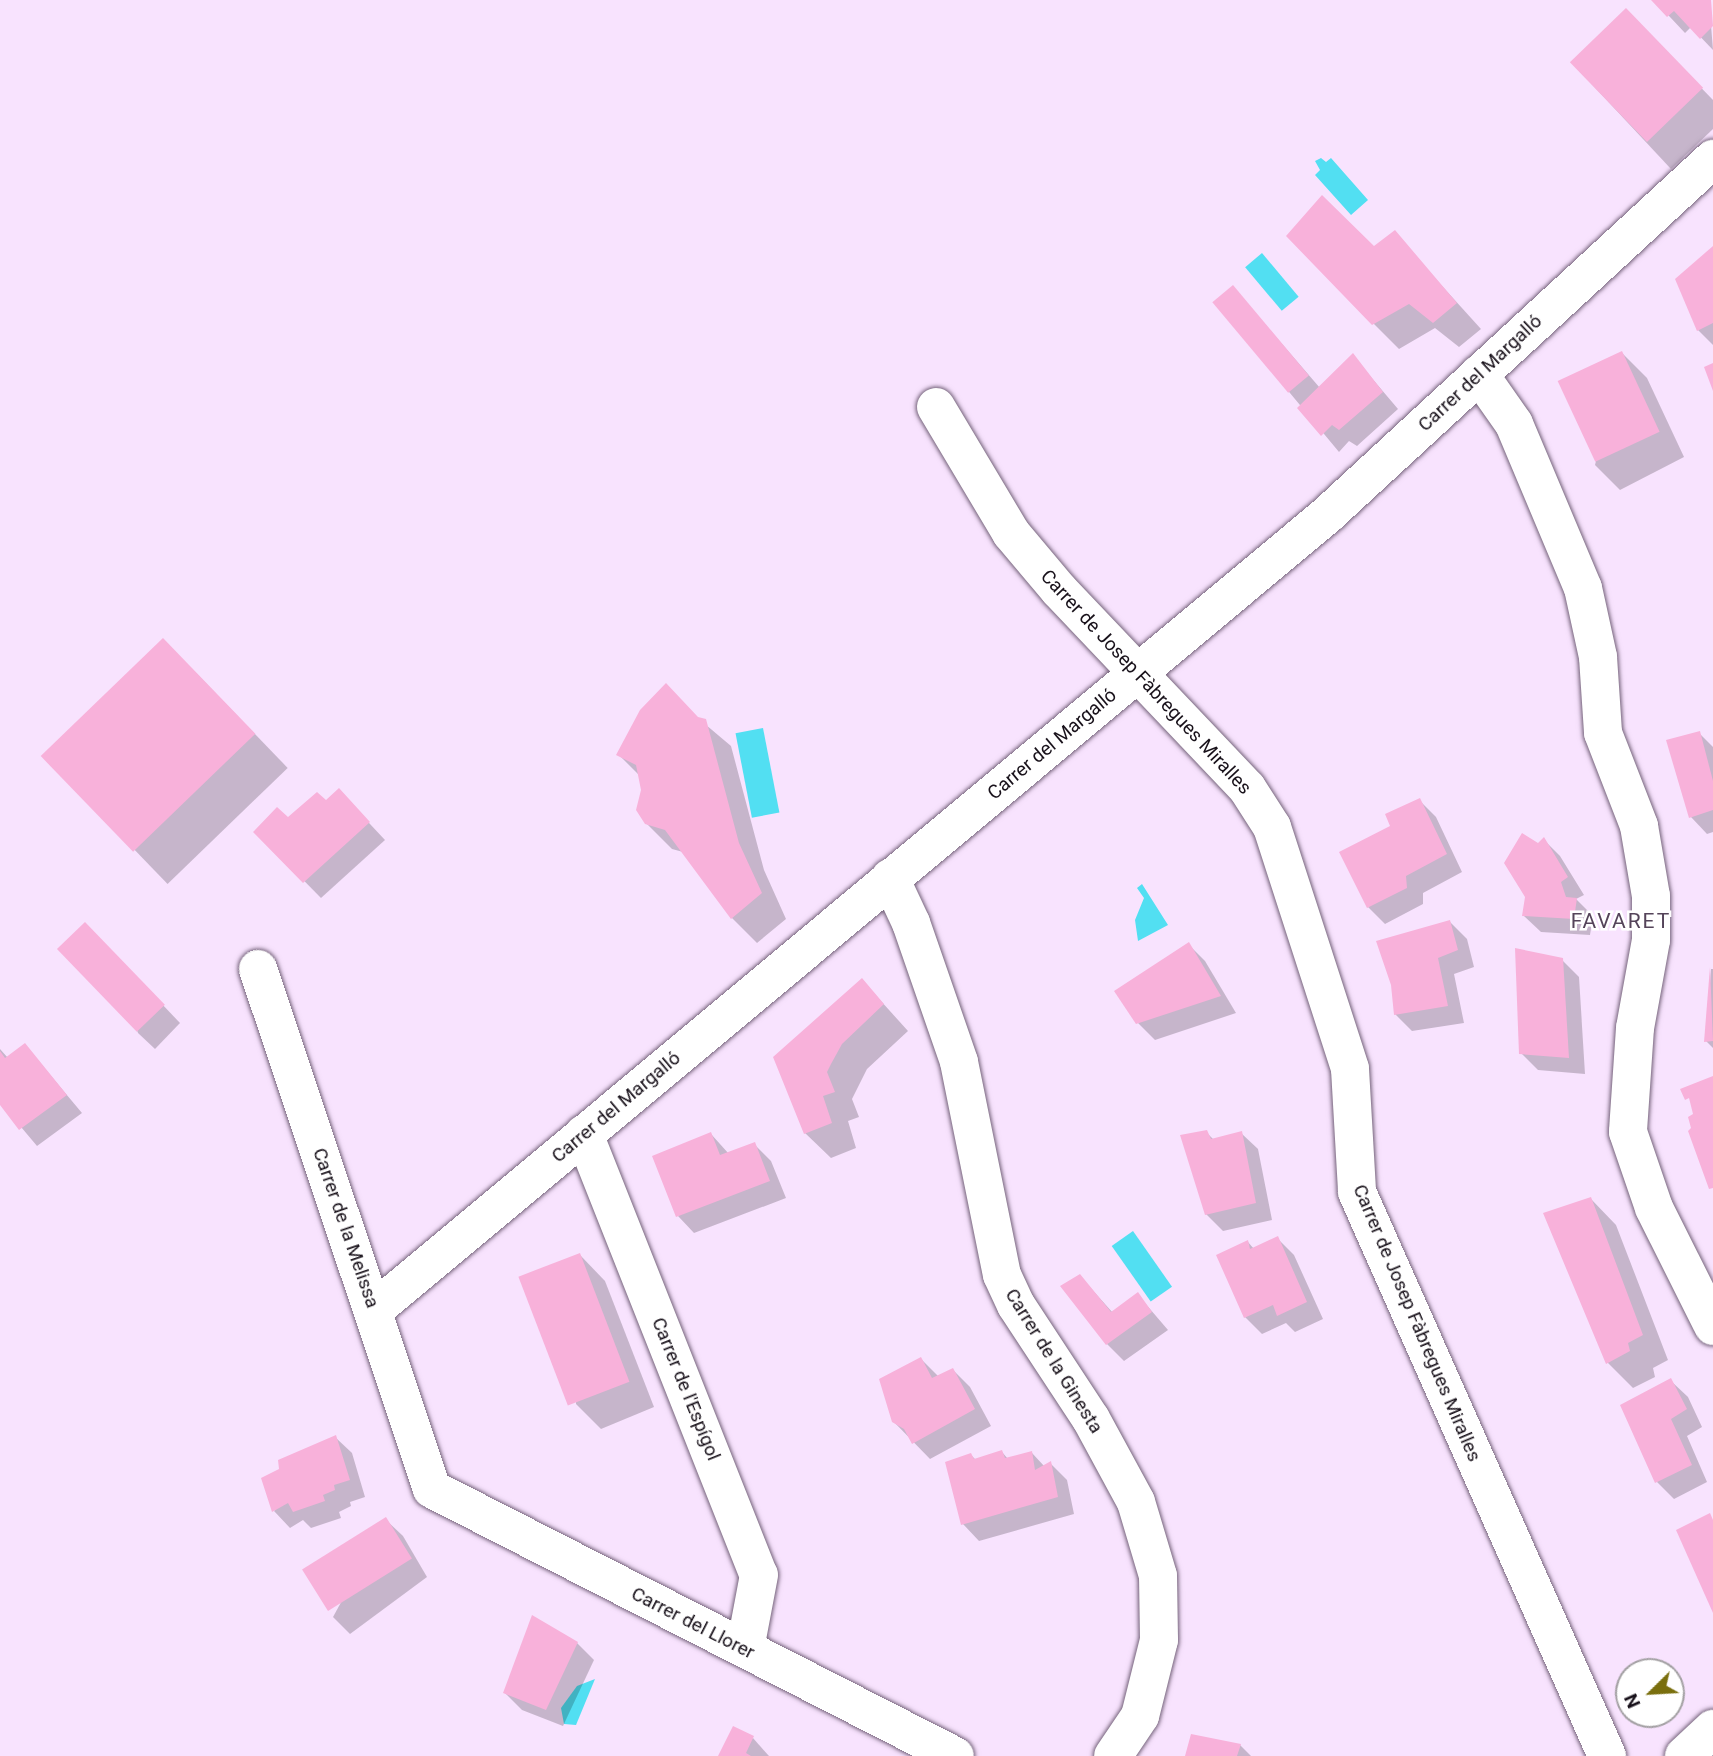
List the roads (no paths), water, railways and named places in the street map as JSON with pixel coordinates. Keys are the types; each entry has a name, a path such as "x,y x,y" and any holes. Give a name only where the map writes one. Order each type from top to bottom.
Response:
{"street":[{"name":"Carrer del Margalló","path":"374,1310 1326,516 1713,159"},
{"path":"1479,374 1514,424 1583,588 1598,657 1603,733 1639,825 1651,896 1651,940 1635,1028 1629,1132 1654,1208 1713,1326"},
{"name":"Carrer de Josep Fàbregues Miralles","path":"936,407 1011,533 1137,673 1247,788 1272,827 1350,1069 1357,1192 1607,1756"},
{"name":"Carrer de la Ginesta","path":"890,878 911,923 959,1062 1002,1275 1016,1305 1091,1419 1136,1502 1158,1576 1159,1640 1140,1717 1113,1756"},
{"name":"Carrer de la Melissa","path":"258,968 432,1489"},
{"name":"Carrer de l'Espígol","path":"584,1134 759,1575 745,1649"},
{"name":"Carrer del Llorer","path":"432,1489 955,1756"},
{"path":"1684,1756 1713,1729"}],"water":[{"path":"1321,158 1326,162 1331,158 1368,200 1351,215 1315,175 1320,170 1315,161"},
{"path":"1262,253 1299,297 1282,311 1245,267"},
{"path":"763,728 779,812 752,818 736,733"},
{"path":"1142,884 1168,925 1138,941 1135,920 1144,898 1137,888"},
{"path":"1133,1231 1172,1287 1151,1302 1112,1246"},
{"path":"595,1679 576,1725 564,1724 561,1708 577,1686"}],"district":[{"name":"FAVARET","path":"1621,921"}]}
